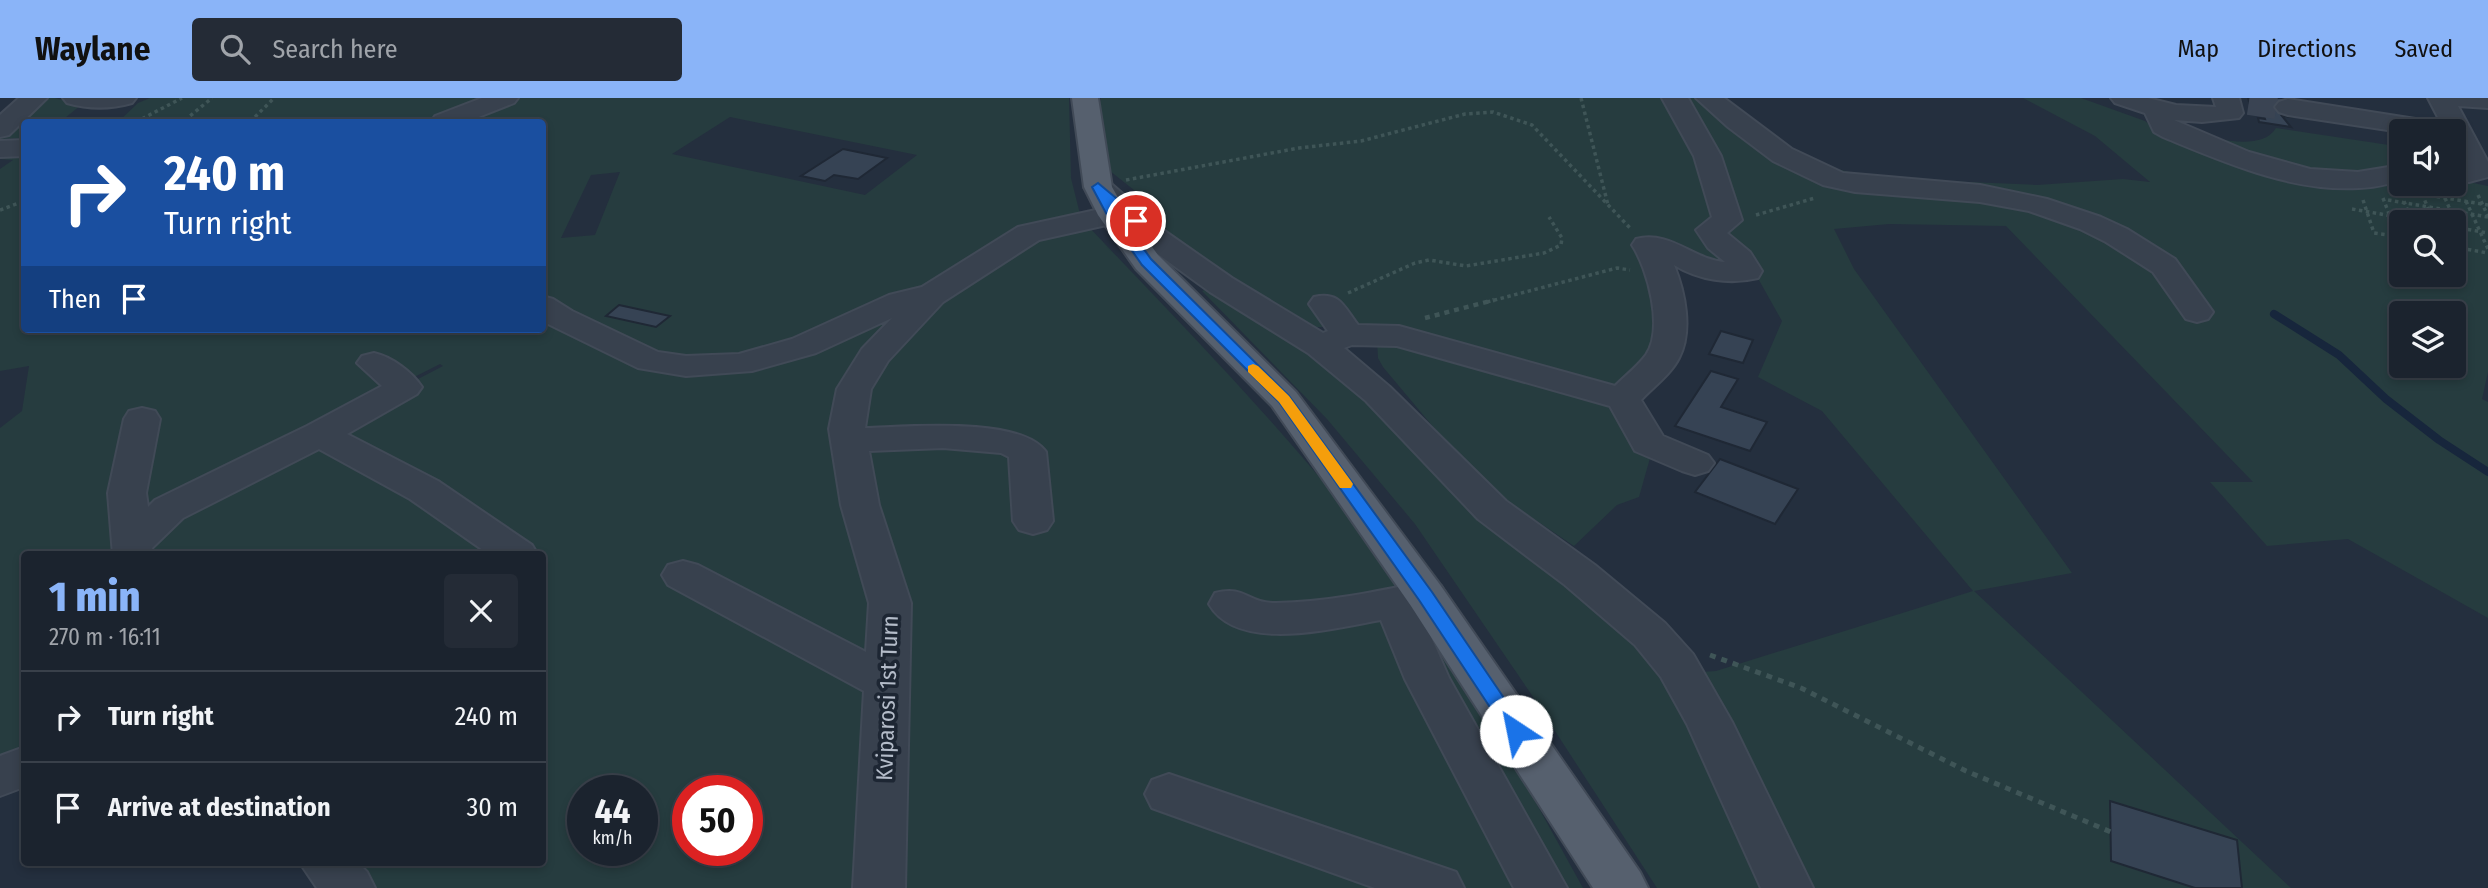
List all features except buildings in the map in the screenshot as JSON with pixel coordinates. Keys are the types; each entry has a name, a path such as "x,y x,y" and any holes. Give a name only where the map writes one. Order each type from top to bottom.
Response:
{"main road":[{"path":"1088,102 1105,201 1147,262 1284,399 1410,600 1622,888"}],"street":[{"path":"0,129 34,98"},
{"path":"76,98 123,98"},
{"path":"452,119 505,98"},
{"path":"1647,245 1675,251 1694,265 1729,273 1747,271 1743,259 1714,238 1711,229 1727,220 1714,170 1697,134 1679,110 1675,98"},
{"path":"1709,98 1768,146 1804,168 1834,180 1859,184 1954,189 2037,203 2077,216 2124,239 2167,268 2197,312"},
{"path":"2124,98 2157,111 2202,117 2230,113 2235,99"},
{"path":"2441,98 2452,119"},
{"path":"2448,98 2488,100"},
{"path":"2288,107 2389,123"},
{"path":"2157,111 2163,126 2172,131 2252,162 2290,172 2358,180 2389,180"},
{"path":"2466,135 2488,138"},
{"path":"2466,146 2479,171 2466,176"},
{"path":"0,149 21,148"},
{"path":"546,309 650,361 699,365 740,364 804,346 900,302 932,295 1029,233 1105,201 1221,285 1334,341 1378,394 1492,510 1580,575 1650,634 1677,666 1709,722 1787,888"},
{"path":"1622,399 1667,350 1669,324 1663,279 1654,253 1647,245"},
{"name":"Kviparosi 1st Turn","path":"879,888 890,603 860,505 848,435 854,389 874,356 932,295"},
{"path":"1325,304 1334,341"},
{"path":"1334,341 1399,336 1622,399 1637,419 1648,443 1695,463"},
{"path":"132,550 169,509 320,434 405,387 374,363"},
{"path":"132,550 127,493 142,419"},
{"path":"320,434 424,489 513,551"},
{"path":"848,435 962,437 1001,440 1020,446 1027,452 1033,521"},
{"path":"683,575 887,683"},
{"path":"1230,604 1249,616 1262,618 1334,613 1410,600 1412,639 1427,679 1541,888"},
{"path":"0,777 21,767"},
{"path":"1169,794 1438,888"},
{"path":"329,866 349,888"}],"path":[{"path":"142,119 182,98"},
{"path":"188,119 212,98"},
{"path":"253,119 274,98"},
{"path":"1581,98 1608,205"},
{"path":"1105,201 1299,148 1361,141 1465,114 1493,112 1532,125 1647,245"},
{"path":"2389,183 2384,199 2389,213"},
{"path":"1727,220 1748,217 1859,184"},
{"path":"2488,192 2476,190 2488,216"},
{"path":"2389,235 2374,233 2361,195 2451,210 2451,196"},
{"path":"2402,196 2408,210"},
{"path":"2422,196 2429,210"},
{"path":"2460,196 2466,201 2488,251 2468,249 2466,245"},
{"path":"2460,196 2466,201 2488,205"},
{"path":"0,210 21,202"},
{"path":"2352,209 2389,216"},
{"path":"2466,213 2488,216"},
{"path":"1325,304 1429,260 1466,266 1544,253 1561,245 1562,238 1549,217"},
{"path":"2466,229 2488,233"},
{"path":"1386,336 1408,323 1617,268 1663,279"},
{"path":"1650,634 1801,688 1966,771 2110,832"}],"green space":[{"path":"41,98 55,98 81,105 64,119 21,119 21,138 0,139 0,135"},
{"path":"150,98 498,98 443,119 121,119 138,103"},
{"path":"512,98 1069,98 1071,178 1081,218 1039,224 983,256 922,302 894,328 850,383 839,410 838,421 860,541 872,543 880,569 890,568 871,465 851,429 857,390 877,355 936,296 1000,255 1047,229 1085,223 1293,446 1417,607 1510,756 1583,888 349,888 329,866 546,866 546,551 21,551 21,767 0,777 0,428 22,411 29,366 0,371 0,169 13,160 0,157 21,156 21,333 546,333 546,321 551,319 546,317 546,119 460,119","holes":["730,117 917,155 865,195 672,154","620,172 595,235 561,238 591,175","440,364 443,366 169,509 131,544 127,493 143,419 153,416 137,496 140,532 167,502"]},
{"path":"1101,98 1724,98 1811,163 1876,178 2037,185 2123,179 2150,182 2095,136 2023,98 2081,98 2145,121 2160,133 2248,164 2389,177 2389,196 2466,196 2466,181 2488,186 2488,372 2482,399 2488,402 2488,618 2348,539 2267,546 2210,482 2253,482 2006,226 1889,224 1834,229 1854,269 2072,573 1974,591 2291,888 1657,888 1529,691 1415,524 1327,419 1202,291 1214,286 1344,377 1670,674 1716,671 1973,591 1822,411 1758,377 1782,321 1751,266 1669,252 1663,345 1620,387 1328,327 1306,327 1158,226 1140,205 1139,194 1110,171 1101,128 1095,126"},
{"path":"2276,128 2389,145 2389,169 2357,175 2309,172 2192,134 2237,142 2260,140"},
{"path":"1377,339 1617,406 1652,451 1639,497 1617,505 1574,546 1494,492 1466,466 1383,367 1378,358"}],"waterway":[{"path":"2274,314 2339,355 2386,399 2439,440 2488,472"}],"tunnel":[{"path":"2249,101 2288,107"}],"slow traffic":[{"path":"1253,369 1284,399 1345,484"}],"route":[{"path":"1136,221 1098,187 1113,215 1147,262 1284,399 1426,596 1516,731"}]}
